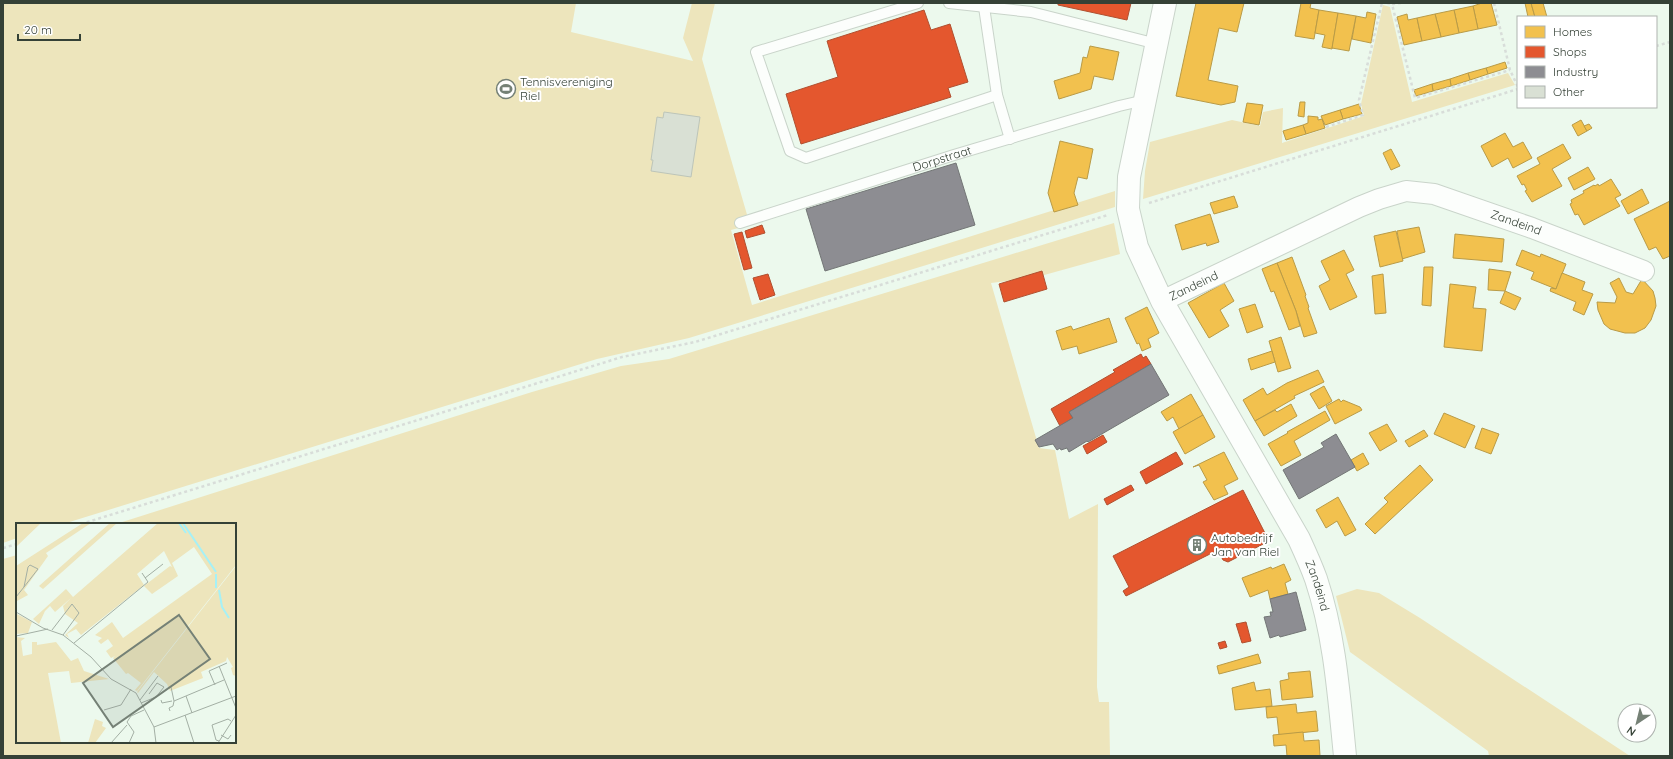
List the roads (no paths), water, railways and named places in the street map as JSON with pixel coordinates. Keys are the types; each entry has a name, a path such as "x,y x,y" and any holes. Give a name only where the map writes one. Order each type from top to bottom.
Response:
{"street":[{"path":"1162,301 1137,246 1128,209 1130,173 1165,3"},
{"name":"Zandeind","path":"1345,756 1329,627 1316,578 1299,539 1162,301 1359,207 1406,191 1434,194 1532,228 1644,271"}],"lane":[{"path":"918,3 902,5 756,52 790,151 806,158 997,95"},
{"path":"949,3 1031,12 1157,44"},
{"path":"984,7 997,95 1010,139"},
{"name":"Dorpstraat","path":"740,223 1010,139 1119,106 1145,100"}],"place":[{"name":"Tennisvereniging Riel","path":"506,89"},
{"name":"Autobedrijf Jan van Riel","path":"1197,545"}]}
